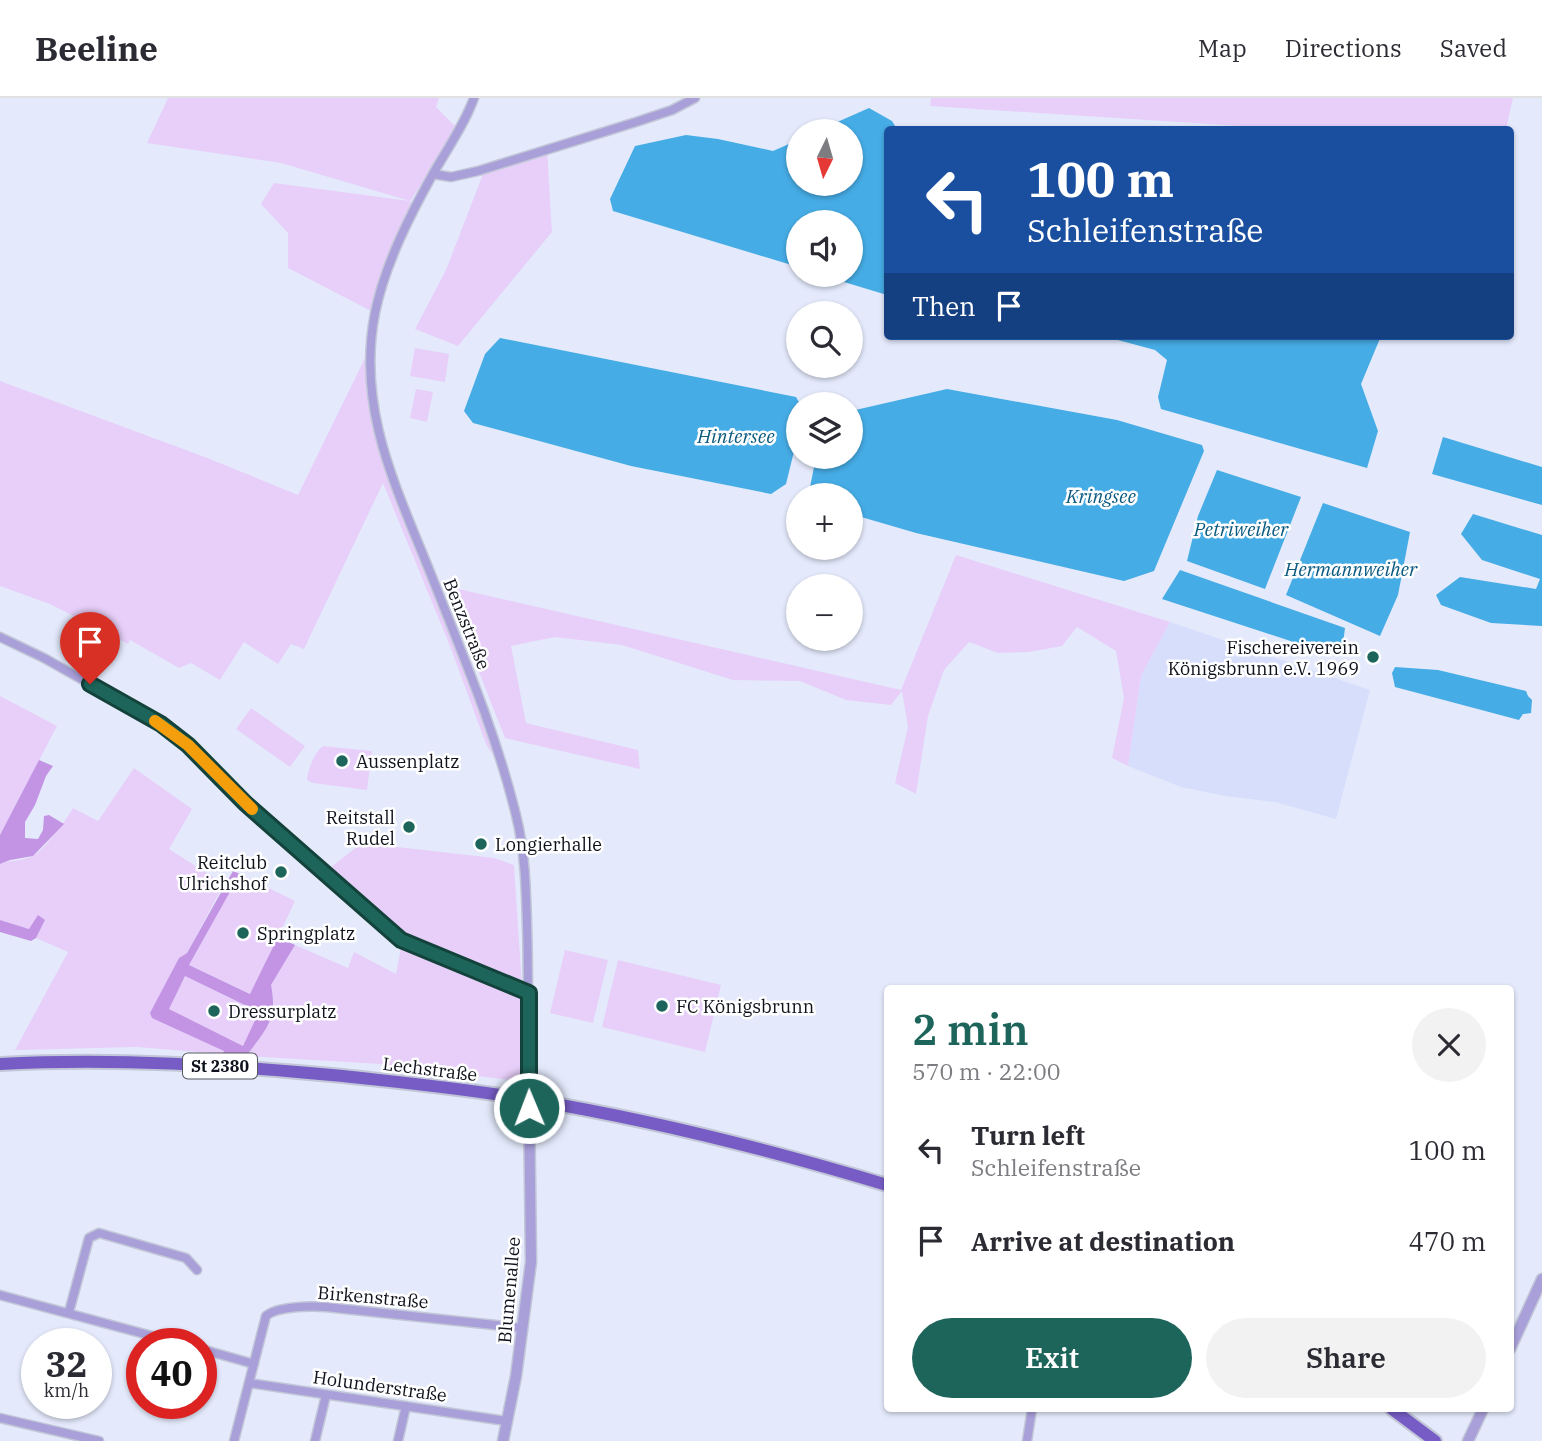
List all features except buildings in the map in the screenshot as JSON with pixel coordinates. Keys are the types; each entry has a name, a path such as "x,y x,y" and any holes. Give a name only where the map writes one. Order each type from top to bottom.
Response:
{"main road":[{"name":"Lechstraße","path":"0,1064 180,1062 428,1085 529,1099 706,1136 789,1156 884,1184"},
{"path":"1396,1412 1435,1441"}],"street":[{"name":"Benzstraße","path":"474,98 397,247 375,312 371,350 374,415 388,467 494,734 517,819 525,865 529,1099"},
{"path":"433,174 451,177 478,171 672,110 695,98"},
{"path":"0,637 68,671 170,731 198,754 245,803 401,940 529,993"},
{"name":"Blumenallee","path":"502,1441 523,1328 531,1262 529,1099"},
{"path":"69,1312 89,1238 99,1233 186,1258 197,1270"},
{"path":"1514,1340 1542,1279"},
{"path":"0,1295 126,1328"},
{"name":"Birkenstraße","path":"234,1441 266,1316 271,1312 326,1307 523,1328"},
{"path":"217,1354 254,1364"},
{"name":"Holunderstraße","path":"249,1383 506,1421"},
{"path":"315,1441 326,1395"},
{"path":"398,1441 406,1406"},
{"path":"1027,1441 1032,1412"},
{"path":"1468,1441 1482,1412"},
{"path":"0,1418 99,1441"}],"shaded area":[{"path":"168,98 439,98 436,107 456,127 410,202 419,204 397,247 375,313 288,268 288,233 261,204 274,183 410,201 281,163 147,143"},
{"path":"931,98 1513,98 1507,126 1240,126 930,106"},
{"path":"547,149 552,232 458,346 415,329 446,270 485,169"},
{"path":"415,348 449,354 445,382 410,376"},
{"path":"371,350 380,441 494,734 497,761 486,744 450,646 383,483 304,649 291,644 278,664 244,642 220,680 191,663 179,668 130,640 128,644 50,604 0,586 0,381 210,459 298,495"},
{"path":"416,389 433,392 427,422 410,418"},
{"path":"956,555 1170,622 1141,676 1128,766 1112,758 1124,698 1116,651 1077,627 1062,646 1029,652 998,653 969,642 944,670 928,716 916,794 895,783 908,727 902,691 891,705 846,700 800,681 733,680 622,645 555,637 511,646 526,723 638,750 640,769 505,738 445,586 901,690"},
{"path":"1170,622 1370,690 1336,819 1275,802 1181,787 1128,766 1141,676"},
{"path":"0,696 57,726 0,835"},
{"path":"251,708 305,746 290,767 236,729"},
{"name":"Aussenplatz","path":"323,746 372,751 367,790 307,780 312,762"},
{"path":"39,760 53,766 25,822 25,838 38,839 43,830 44,816 49,815 64,824 33,856 0,864 0,835"},
{"path":"134,768 192,809 169,849 224,884 187,953 179,958 150,1014 224,1051 223,1054 137,1047 15,1050 68,952 36,938 45,920 39,916 29,929 0,920 0,864 29,858 38,853 73,808 98,821"},
{"path":"362,843 494,858 514,865 523,1003 522,1072 511,1080 380,1064 246,1056 269,1023 273,1006 271,985 295,945 348,968 354,952 396,974 403,937 331,867"},
{"path":"233,871 240,874 189,965 250,994 278,937 295,945 271,985 273,1007 269,1024 246,1056 223,1054 224,1051 152,1018 150,1013 179,958 187,953","holes":["185,976 259,1012 243,1046 169,1009"]},
{"name":"Springplatz","path":"240,874 295,901 251,994 189,965"},
{"path":"38,915 45,920 36,938 31,941 0,932 0,920 29,929"},
{"path":"565,950 608,960 593,1023 550,1013"},
{"name":"FC Königsbrunn","path":"618,960 721,985 705,1052 602,1027"},
{"name":"Dressurplatz","path":"185,976 260,1013 243,1046 168,1009"}],"water":[{"path":"869,108 892,121 895,126 884,126 884,294 861,287 863,287 863,210 786,210 786,263 613,211 610,199 635,146 686,135 773,151 786,145 786,196 863,196 863,119 844,119"},
{"name":"Hintersee","path":"500,338 786,395 786,469 790,469 786,484 771,494 631,466 473,423 464,411 485,354"},
{"path":"1118,340 1379,340 1361,384 1378,431 1367,468 1161,409 1158,397 1167,360 1155,350"},
{"name":"Kringsee","path":"947,389 1117,420 1202,445 1204,451 1154,571 1124,581 916,533 863,518 863,483 811,483 814,469 863,469 863,408"},
{"path":"1443,437 1542,467 1542,505 1432,474"},
{"name":"Petriweiher","path":"1217,470 1301,497 1265,589 1187,561 1198,516"},
{"name":"Hermannweiher","path":"1323,503 1410,532 1398,595 1380,636 1286,595"},
{"path":"1473,514 1542,535 1542,626 1491,623 1441,605 1436,595 1460,577 1536,589 1540,579 1482,560 1461,534"},
{"path":"1180,570 1345,628 1343,644 1330,654 1162,599"},
{"path":"1395,667 1438,670 1526,691 1532,700 1531,713 1523,714 1519,720 1395,687 1392,673"}],"slow traffic":[{"path":"155,721 188,745 252,809"}],"place":[{"name":"Fischereiverein Königsbrunn e.V. 1969","path":"1373,657"},
{"name":"Aussenplatz","path":"342,761"},
{"name":"Reitstall Rudel","path":"409,827"},
{"name":"Longierhalle","path":"481,844"},
{"name":"Reitclub Ulrichshof","path":"281,872"},
{"name":"Springplatz","path":"243,933"},
{"name":"FC Königsbrunn","path":"662,1006"},
{"name":"Dressurplatz","path":"214,1011"}],"route":[{"path":"90,684 161,724 188,745 245,803 401,940 529,993 529,1108"}]}
